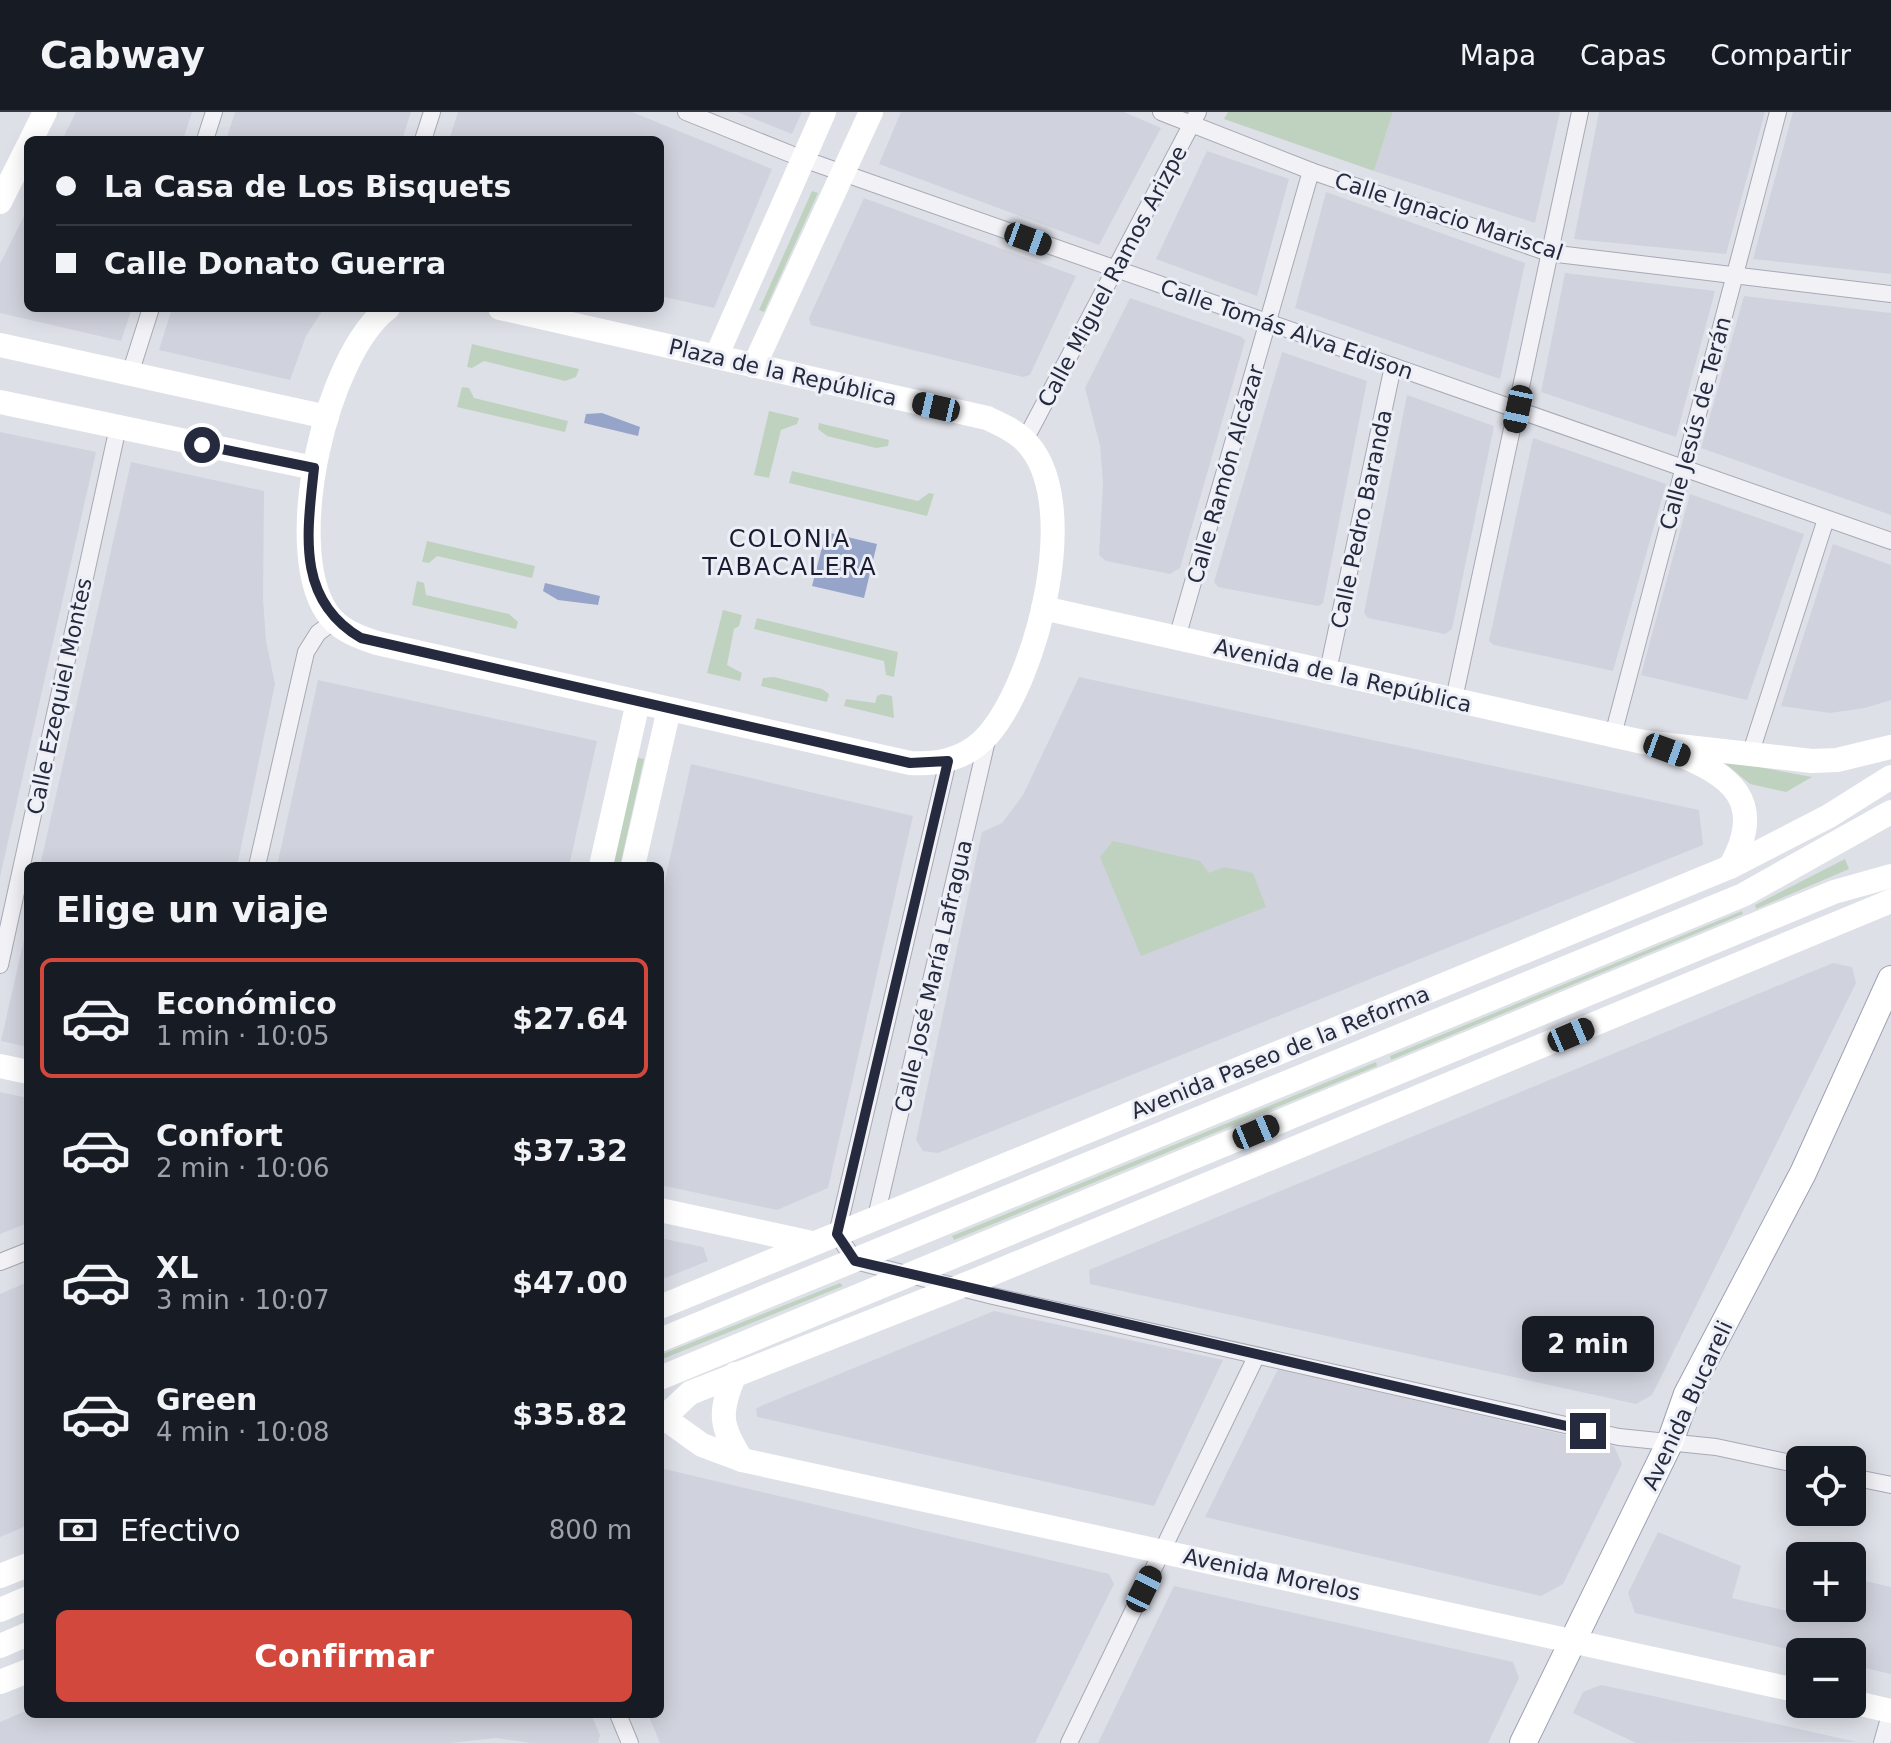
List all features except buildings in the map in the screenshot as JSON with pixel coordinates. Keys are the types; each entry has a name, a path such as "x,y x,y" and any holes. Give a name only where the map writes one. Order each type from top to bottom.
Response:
{"main road":[{"path":"33,136 45,112"},
{"path":"716,357 824,112"},
{"path":"754,366 871,112"},
{"path":"0,202 24,154"},
{"path":"381,312 356,347 327,417 314,468 309,533 311,567 317,593 334,621 361,638 377,643 910,763 948,761 967,752 989,734 1024,671 1043,608 1050,557 1051,511 1043,473 1025,440"},
{"name":"Plaza de la República","path":"518,312 987,418 1025,440"},
{"path":"0,345 327,417"},
{"path":"0,402 314,468"},
{"name":"Avenida de la República","path":"1043,608 1643,742 1788,760 1837,760 1891,747"},
{"path":"602,862 638,702"},
{"path":"634,862 669,709"},
{"name":"Avenida de la República","path":"1643,742 1699,762 1736,789 1744,808 1745,832 1730,867"},
{"name":"Avenida Paseo de la Reforma","path":"664,1305 1730,867 1829,816 1891,777"},
{"name":"Avenida Paseo de la Reforma","path":"664,1338 1743,895 1891,812"},
{"path":"664,1376 1834,892 1891,876"},
{"path":"664,1415 690,1393 735,1374 959,1287 1891,901"},
{"name":"Avenida Bucareli","path":"1523,1743 1670,1442 1687,1394 1803,1173 1891,979"},
{"path":"0,1066 24,1071"},
{"path":"664,1211 812,1243"},
{"path":"735,1374 725,1396 723,1418 728,1437 742,1460"},
{"name":"Avenida Morelos","path":"664,1419 702,1445 742,1460 1786,1688"},
{"path":"0,1576 24,1567"},
{"path":"0,1610 24,1600"},
{"path":"0,1646 24,1636"},
{"path":"0,1682 24,1673"},
{"path":"1866,1705 1891,1711"}],"street":[{"path":"206,136 214,112"},
{"path":"424,136 432,112"},
{"name":"Calle Tomás Alva Edison","path":"686,112 803,159 1117,271 1891,541"},
{"name":"Calle Ignacio Mariscal","path":"1161,112 1195,119 1311,171 1549,253 1891,294"},
{"path":"1454,699 1580,112"},
{"name":"Calle Jesús de Terán","path":"1613,735 1778,112"},
{"name":"Calle Miguel Ramos Arizpe","path":"1025,440 1195,119"},
{"name":"Calle Ramón Alcázar","path":"1177,638 1270,324 1311,171"},
{"path":"130,374 150,312"},
{"name":"Calle Pedro Baranda","path":"1328,671 1393,366"},
{"name":"Calle Ezequiel Montes","path":"0,965 118,427"},
{"path":"1750,755 1826,519"},
{"path":"258,862 306,652 318,633 334,621"},
{"name":"Calle José María Lafragua","path":"876,1217 989,734"},
{"name":"Calle José María Lafragua","path":"837,1234 948,761"},
{"path":"837,1234 855,1261 959,1287 1256,1357 1619,1437 1716,1447 1786,1462"},
{"path":"0,1262 24,1253"},
{"path":"1069,1743 1256,1357"},
{"path":"1866,1480 1891,1485"},
{"path":"1882,1743 1891,1711"},
{"path":"620,1718 630,1743"}],"shaded area":[{"path":"76,112 192,112 184,136 64,136"},
{"path":"235,112 411,112 403,136 227,136"},
{"path":"458,112 632,112 772,169 714,308 664,297 664,136 450,136"},
{"path":"737,112 802,112 792,134"},
{"path":"901,112 1124,112 1161,128 1099,245 879,164"},
{"path":"1393,112 1560,112 1535,223 1374,171"},
{"path":"1599,112 1765,112 1726,254 1574,239"},
{"path":"1793,112 1891,112 1891,274 1753,259"},
{"path":"1207,151 1289,179 1257,296 1156,259"},
{"path":"1326,192 1525,263 1500,379 1295,308"},
{"path":"864,198 1076,276 1030,375 1023,377 811,325 809,318"},
{"path":"24,216 24,312 131,312 121,341 0,313 0,264"},
{"path":"1565,273 1715,291 1676,437 1541,392"},
{"path":"1744,296 1891,313 1891,515 1701,448"},
{"path":"1130,298 1242,337 1245,341 1180,568 1170,574 1106,561 1099,555 1103,483 1100,445 1085,388"},
{"path":"171,312 321,312 306,336 290,380 159,350"},
{"path":"1282,352 1367,381 1323,603 1318,606 1218,587 1214,582"},
{"path":"1407,395 1494,426 1452,629 1445,634 1368,618 1364,613"},
{"path":"0,432 96,452 0,877"},
{"path":"1533,438 1666,484 1613,671 1494,645 1489,641"},
{"path":"131,462 264,491 263,599 266,641 275,684 238,862 41,862"},
{"path":"1690,494 1804,534 1747,700 1641,675"},
{"path":"1833,544 1891,565 1891,700 1865,708 1830,713 1781,706"},
{"path":"1079,677 1699,810 1703,845 938,1153 923,1151 916,1140 982,832 1002,823 1023,795"},
{"path":"318,680 597,741 570,862 278,862"},
{"path":"691,764 913,816 828,1188 777,1210 664,1186 664,884"},
{"path":"24,940 24,1046 1,1041"},
{"path":"1833,963 1852,967 1856,983 1652,1395 1636,1404 1090,1284 1089,1270"},
{"path":"0,1092 24,1097 24,1225 0,1234"},
{"path":"664,1239 703,1247 708,1261 664,1278"},
{"path":"24,1284 24,1527 0,1537 0,1294"},
{"path":"994,1311 1223,1360 1154,1506 757,1417 756,1409 761,1406"},
{"path":"1278,1369 1614,1446 1622,1464 1563,1584 1541,1596 1205,1517"},
{"path":"664,1469 1109,1574 1114,1584 1035,1743 660,1743 650,1718 664,1718"},
{"path":"1658,1532 1741,1566 1732,1598 1786,1611 1786,1622 1866,1622 1866,1581 1891,1587 1891,1674 1866,1668 1866,1638 1786,1638 1786,1649 1635,1613 1628,1593"},
{"path":"1174,1586 1513,1662 1519,1678 1488,1743 1098,1743"},
{"path":"1601,1685 1857,1742 1636,1743 1573,1713 1583,1692"},
{"path":"24,1712 24,1718 593,1718 600,1735 598,1743 531,1743 496,1738 450,1743 0,1743 0,1722"}],"green space":[{"path":"1228,112 1393,112 1374,171 1224,119"},
{"path":"812,191 818,193 764,312 759,310"},
{"path":"472,344 579,369 576,377 565,381 484,361 472,368 467,367"},
{"path":"462,387 469,388 474,398 568,421 565,432 457,407"},
{"path":"769,411 799,418 797,424 781,430 769,478 754,475"},
{"path":"819,423 889,440 888,446 876,448 827,436 818,429"},
{"path":"792,471 918,501 929,493 934,494 927,516 789,483"},
{"path":"427,541 535,566 532,578 437,556 429,563 422,562"},
{"path":"417,581 424,583 426,595 509,614 518,622 516,629 412,605"},
{"path":"723,610 742,615 739,626 734,629 727,665 742,673 740,681 707,673"},
{"path":"757,618 898,652 894,677 886,675 884,661 754,629"},
{"path":"774,677 822,689 829,694 827,702 761,686 763,678"},
{"path":"877,696 892,696 894,718 844,706 846,699 875,703"},
{"path":"635,757 644,759 621,862 612,862"},
{"path":"1721,760 1812,777 1786,792 1750,784"},
{"path":"1113,841 1200,861 1209,873 1224,867 1253,873 1266,907 1141,956 1100,857"},
{"path":"1845,859 1849,869 1756,909 1755,905"},
{"path":"1742,911 1743,914 1391,1060 1390,1056"},
{"path":"1376,1062 1377,1066 954,1240 952,1236"},
{"path":"840,1283 843,1286 664,1358 664,1353"}],"water":[{"path":"602,413 640,427 638,436 584,423 586,414"},
{"path":"826,532 877,544 864,598 812,586"},
{"path":"545,583 600,596 598,605 558,600 543,591"}],"district":[{"name":"COLONIA TABACALERA","path":"790,553"}],"route":[{"path":"202,445 314,468 309,533 311,567 317,593 334,621 361,638 910,763 948,761 837,1234 855,1261 1082,1317 1588,1431"}]}
